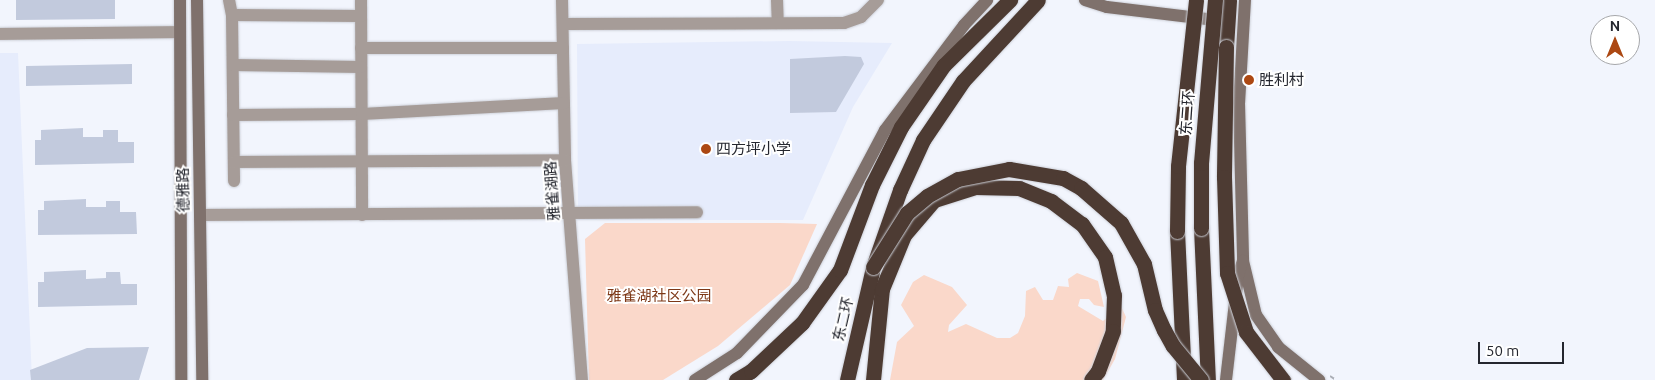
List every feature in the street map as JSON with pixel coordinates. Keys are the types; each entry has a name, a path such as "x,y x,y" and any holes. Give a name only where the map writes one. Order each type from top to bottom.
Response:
{"highway":[{"path":"736,380 750,371 802,323 840,270 872,185 901,127 944,65 1010,0"},
{"path":"873,267 900,190 939,114 991,49 1038,0"},
{"path":"1184,380 1177,231 1178,166 1196,0"},
{"name":"东二环","path":"1208,380 1201,228 1201,163 1215,0"},
{"path":"1229,0 1226,48 1224,177 1227,272 1246,332 1283,380"},
{"path":"873,267 907,213 927,196 958,179 1009,169 1063,178 1081,188 1121,223 1144,264 1156,310 1164,330 1173,346 1201,380"},
{"path":"873,380 882,289 904,234 934,200 974,187 1019,188 1051,201 1082,224 1105,257 1114,295 1113,331 1098,371 1091,380"},
{"name":"东二环","path":"847,380 873,267"}],"street":[{"name":"德雅路","path":"180,0 182,380"},
{"name":"德雅路","path":"197,0 202,380"},
{"path":"229,0 232,15 234,181"},
{"path":"361,0 362,215"},
{"name":"雅雀湖路","path":"562,0 565,160 582,380"},
{"path":"777,0 778,23"},
{"path":"563,24 853,21 878,0"},
{"path":"695,380 737,353 803,285 885,130 964,25 987,0"},
{"path":"1085,0 1107,7 1243,24"},
{"path":"1245,0 1239,103 1242,261 1256,315 1278,347 1319,380"},
{"path":"232,15 361,16"},
{"path":"0,34 180,32"},
{"path":"361,48 563,48"},
{"path":"233,65 361,67"},
{"path":"233,115 362,114 564,103"},
{"path":"234,162 565,160"},
{"path":"200,215 697,212"},
{"path":"1226,380 1238,276 1242,261"}],"shaded area":[{"name":"四方坪小学","path":"789,41 892,43 853,107 803,220 578,220 577,44"},
{"path":"0,53 18,53 32,380 0,380"}],"green space":[{"name":"雅雀湖社区公园","path":"605,223 817,224 790,285 718,346 663,380 589,380 585,239"},
{"path":"1077,273 1098,281 1104,307 1094,305 1089,299 1080,299 1078,306 1103,321 1121,306 1126,317 1115,359 1103,380 890,380 897,342 914,326 901,305 913,282 924,275 952,287 967,305 949,325 948,332 966,324 997,338 1010,338 1018,333 1025,316 1026,291 1035,287 1043,300 1053,300 1058,286 1069,287 1068,279"}],"building":[{"path":"16,0 115,0 115,19 16,20"},
{"path":"861,57 864,64 836,112 790,113 790,59"},
{"path":"132,64 132,84 26,86 26,66"},
{"path":"83,128 83,137 103,137 103,130 118,130 118,142 134,142 134,163 35,165 35,140 41,140 41,130"},
{"path":"86,199 86,207 106,207 106,201 120,201 120,212 136,212 137,234 38,235 38,210 44,210 44,201"},
{"path":"86,270 86,279 106,278 106,272 120,272 121,284 137,284 137,305 38,307 38,282 44,282 44,272"},
{"path":"149,347 139,380 31,380 30,370 87,348"}],"place":[{"name":"胜利村","path":"1249,80"},
{"name":"四方坪小学","path":"706,149"}]}
